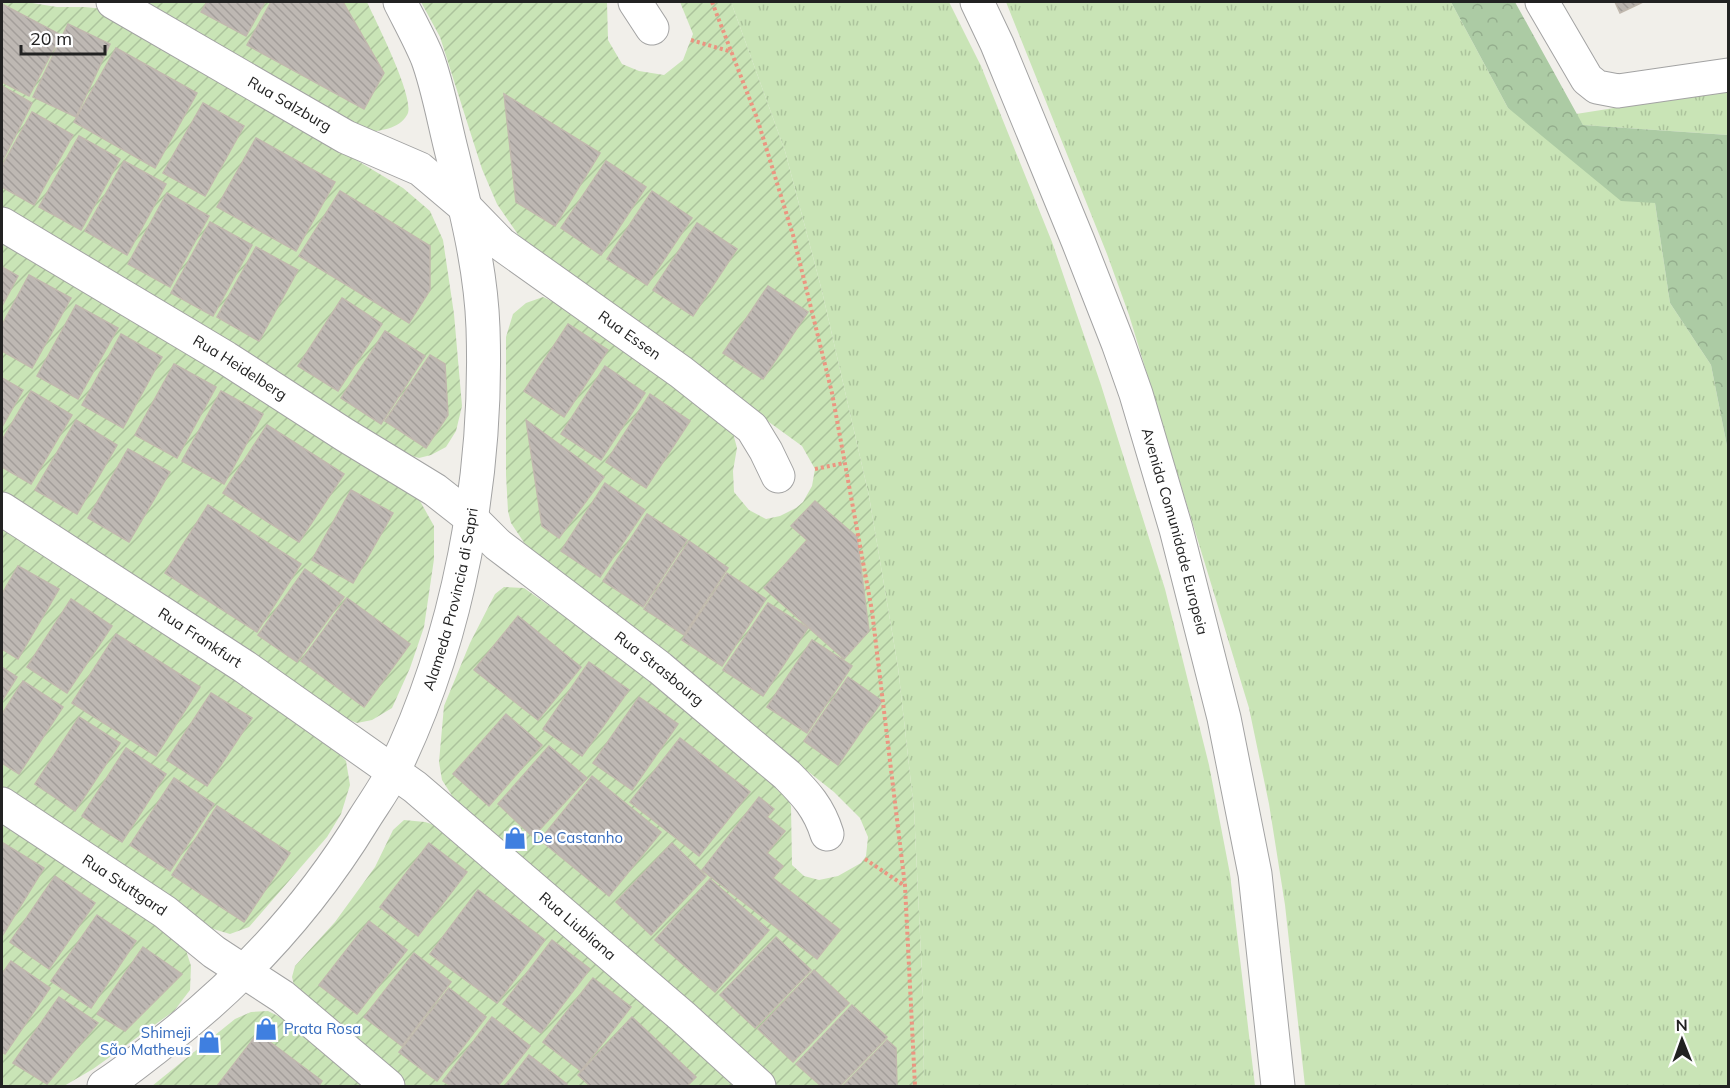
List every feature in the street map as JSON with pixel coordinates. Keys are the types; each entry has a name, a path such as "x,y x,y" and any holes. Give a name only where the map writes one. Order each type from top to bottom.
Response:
{"street":[{"name":"Rua Salzburg","path":"113,2 346,137 420,168 465,207"},
{"name":"Alameda Provincia di Sapri","path":"104,1086 197,1016 277,939 312,898 356,834 393,772 428,687 459,585 472,519 481,422 483,327 473,242 428,59 400,2"},
{"name":"Avenida Comunidade Europeia","path":"977,2 1051,175 1118,343 1136,394 1176,529 1224,718 1255,874 1271,1004 1278,1086"},
{"path":"1542,2 1587,79 1597,87 1618,90 1728,75"},
{"name":"Rua Essen","path":"465,207 501,244 681,372 752,428 777,476"},
{"name":"Rua Heidelberg","path":"2,224 235,363 345,435 435,490 472,519"},
{"name":"Rua Frankfurt","path":"2,509 245,667 393,772"},
{"name":"Rua Strasbourg","path":"472,519 497,544 660,668 788,775 821,815 827,834"},
{"name":"Rua Liubliana","path":"393,772 415,787 682,1016 759,1086"},
{"name":"Rua Stuttgard","path":"2,804 165,912 214,952 283,997 388,1086"}],"path":[{"path":"712,2 757,118 793,235 831,393 872,611 905,886 915,1086"},
{"path":"691,40 732,52"},
{"path":"815,469 844,463"},
{"path":"865,859 905,886"}],"green space":[{"path":"2,2 104,9 403,188 430,211 443,240 454,314 462,406 456,431 446,447 419,458 395,451 2,208"},
{"path":"136,2 367,2 401,78 406,94 407,115 404,120 394,126 365,132"},
{"path":"421,2 607,2 608,40 622,64 639,71 664,75 683,60 693,34 680,2 731,2 785,151 822,291 869,496 898,667 914,810 923,996 924,1086 778,1086 653,973 467,819 442,780 439,762 444,706 470,643 495,594 504,587 524,588 652,678 786,794 791,806 792,865 804,876 819,880 838,876 861,863 866,856 868,837 860,818 834,792 567,581 525,544 511,523 506,475 506,337 513,314 526,303 543,297 581,315 733,433 737,448 733,471 734,492 749,510 766,519 780,516 796,508 803,502 812,486 815,469 802,446 561,271 519,236 497,204 482,169 440,37"},
{"path":"731,2 949,2 981,66 1052,242 1101,385 1165,589 1209,765 1230,874 1255,1086 924,1086 923,996 914,810 898,667 869,496 822,291 785,151"},
{"path":"1006,2 1451,2 1508,108 1655,203 1670,303 1711,365 1728,451 1728,1086 1305,1086 1285,905 1269,804 1249,708 1129,315 1107,254"},
{"path":"1451,2 1515,2 1583,125 1728,135 1728,451 1711,365 1670,303 1655,203 1621,201 1508,108"},
{"path":"1728,90 1728,135 1583,125 1576,114"},
{"path":"2,239 383,473 420,501 434,526 434,559 424,627 410,668 392,708 372,720 357,723 339,716 2,492"},
{"path":"2,526 98,585 328,742 346,761 350,785 341,814 327,837 249,927 230,934 210,928 2,788"},
{"path":"2,820 184,944 191,966 190,990 174,1011 93,1069 64,1086 5,1086 2,1084"},
{"path":"404,820 425,822 444,828 743,1086 407,1086 302,998 295,989 292,977 295,966 335,922 375,867 393,830"},
{"path":"268,1011 290,1022 367,1086 152,1086 235,1019 251,1012"}],"building":[{"path":"207,2 265,2 246,36 201,12"},
{"path":"271,2 343,2 384,73 364,109 247,45"},
{"path":"1615,2 1643,2 1620,13"},
{"path":"2,4 61,35 29,96 2,82"},
{"path":"68,24 110,44 76,117 33,97"},
{"path":"116,48 197,93 155,168 74,122"},
{"path":"2,86 32,103 2,162"},
{"path":"504,94 600,153 555,226 516,202"},
{"path":"203,103 244,126 205,196 163,173"},
{"path":"32,112 73,135 34,205 2,187 2,166"},
{"path":"79,136 120,159 81,230 39,207"},
{"path":"256,138 335,182 296,251 217,207"},
{"path":"124,161 166,184 127,255 85,231"},
{"path":"606,161 646,187 601,255 561,228"},
{"path":"340,191 430,246 430,290 409,323 299,256"},
{"path":"652,191 692,218 647,285 607,259"},
{"path":"167,193 209,216 170,287 128,264"},
{"path":"210,222 252,245 213,316 171,293"},
{"path":"697,223 737,249 693,316 653,290"},
{"path":"256,247 298,270 259,341 217,317"},
{"path":"2,267 18,276 2,306"},
{"path":"29,275 71,298 32,368 2,351 2,325"},
{"path":"768,286 808,312 763,379 723,353"},
{"path":"342,298 382,324 338,391 298,366"},
{"path":"76,305 118,328 78,399 37,376"},
{"path":"568,324 608,350 564,417 524,391"},
{"path":"385,331 425,356 381,424 341,398"},
{"path":"121,334 162,357 123,428 82,405"},
{"path":"430,355 445,364 448,415 426,448 385,421"},
{"path":"174,364 216,387 177,458 135,435"},
{"path":"605,366 645,393 601,460 561,434"},
{"path":"2,378 23,390 2,427"},
{"path":"31,391 72,415 31,484 2,467 2,440"},
{"path":"221,391 263,414 224,484 182,461"},
{"path":"650,394 690,421 646,488 606,462"},
{"path":"76,420 117,445 77,514 35,490"},
{"path":"526,420 604,477 559,538 542,526"},
{"path":"267,425 344,474 299,542 223,493"},
{"path":"128,449 170,472 129,542 88,518"},
{"path":"605,483 645,510 600,577 561,551"},
{"path":"351,490 393,513 353,583 312,560"},
{"path":"815,501 857,537 869,631 844,659 764,588 807,540 791,526"},
{"path":"208,505 301,564 257,632 165,573"},
{"path":"647,514 687,540 643,607 603,581"},
{"path":"689,541 728,568 684,635 644,609"},
{"path":"18,566 59,589 18,659 2,649 2,594"},
{"path":"305,569 344,597 297,662 258,635"},
{"path":"727,573 766,599 722,666 682,640"},
{"path":"347,598 410,644 364,707 301,661"},
{"path":"71,599 112,626 67,693 27,667"},
{"path":"768,603 808,628 763,696 723,670"},
{"path":"518,616 581,667 538,720 474,670"},
{"path":"116,634 200,687 156,756 72,703"},
{"path":"812,640 852,666 807,733 767,707"},
{"path":"589,662 629,690 582,756 543,729"},
{"path":"2,667 17,677 2,701"},
{"path":"848,677 882,701 838,765 804,741"},
{"path":"23,681 63,707 19,774 2,763 2,714"},
{"path":"211,693 252,718 207,786 167,760"},
{"path":"639,697 678,724 632,790 593,763"},
{"path":"506,714 542,745 489,806 453,774"},
{"path":"79,717 120,743 75,811 35,784"},
{"path":"680,738 750,792 699,856 630,802"},
{"path":"549,746 587,778 533,837 498,804"},
{"path":"126,748 166,774 122,842 82,816"},
{"path":"592,776 661,832 609,896 540,840"},
{"path":"174,778 214,804 170,871 130,845"},
{"path":"759,797 774,809 767,817 785,831 767,853 783,866 773,878 840,930 817,959 702,870"},
{"path":"217,806 290,853 244,922 172,875"},
{"path":"3,843 44,868 2,936 2,846"},
{"path":"429,843 467,872 418,936 380,907"},
{"path":"672,843 706,876 651,935 616,902"},
{"path":"55,876 95,903 49,969 10,942"},
{"path":"710,879 769,930 715,992 655,940"},
{"path":"478,890 545,940 497,1003 430,954"},
{"path":"97,915 136,941 91,1008 51,981"},
{"path":"369,921 407,950 357,1014 319,985"},
{"path":"776,937 811,970 755,1028 720,995"},
{"path":"552,940 590,969 541,1033 503,1004"},
{"path":"143,947 182,974 125,1031 97,1014"},
{"path":"414,953 451,982 402,1046 364,1017"},
{"path":"11,961 50,988 5,1054 2,1052 2,974"},
{"path":"814,970 849,1003 793,1062 758,1029"},
{"path":"593,978 631,1007 581,1071 543,1042"},
{"path":"449,988 486,1017 437,1081 399,1052"},
{"path":"59,997 98,1023 47,1084 13,1063"},
{"path":"852,1005 887,1037 840,1086 821,1086 796,1064"},
{"path":"492,1017 530,1046 498,1086 451,1086 443,1081"},
{"path":"632,1017 696,1077 687,1086 590,1086 578,1075"},
{"path":"258,1033 322,1081 319,1086 217,1086"},
{"path":"887,1040 896,1048 897,1086 843,1086"},
{"path":"529,1055 567,1084 566,1086 505,1086"}],"place":[{"name":"De Castanho","path":"515,838"},
{"name":"Prata Rosa","path":"266,1029"},
{"name":"Shimeji São Matheus","path":"209,1042"}]}
